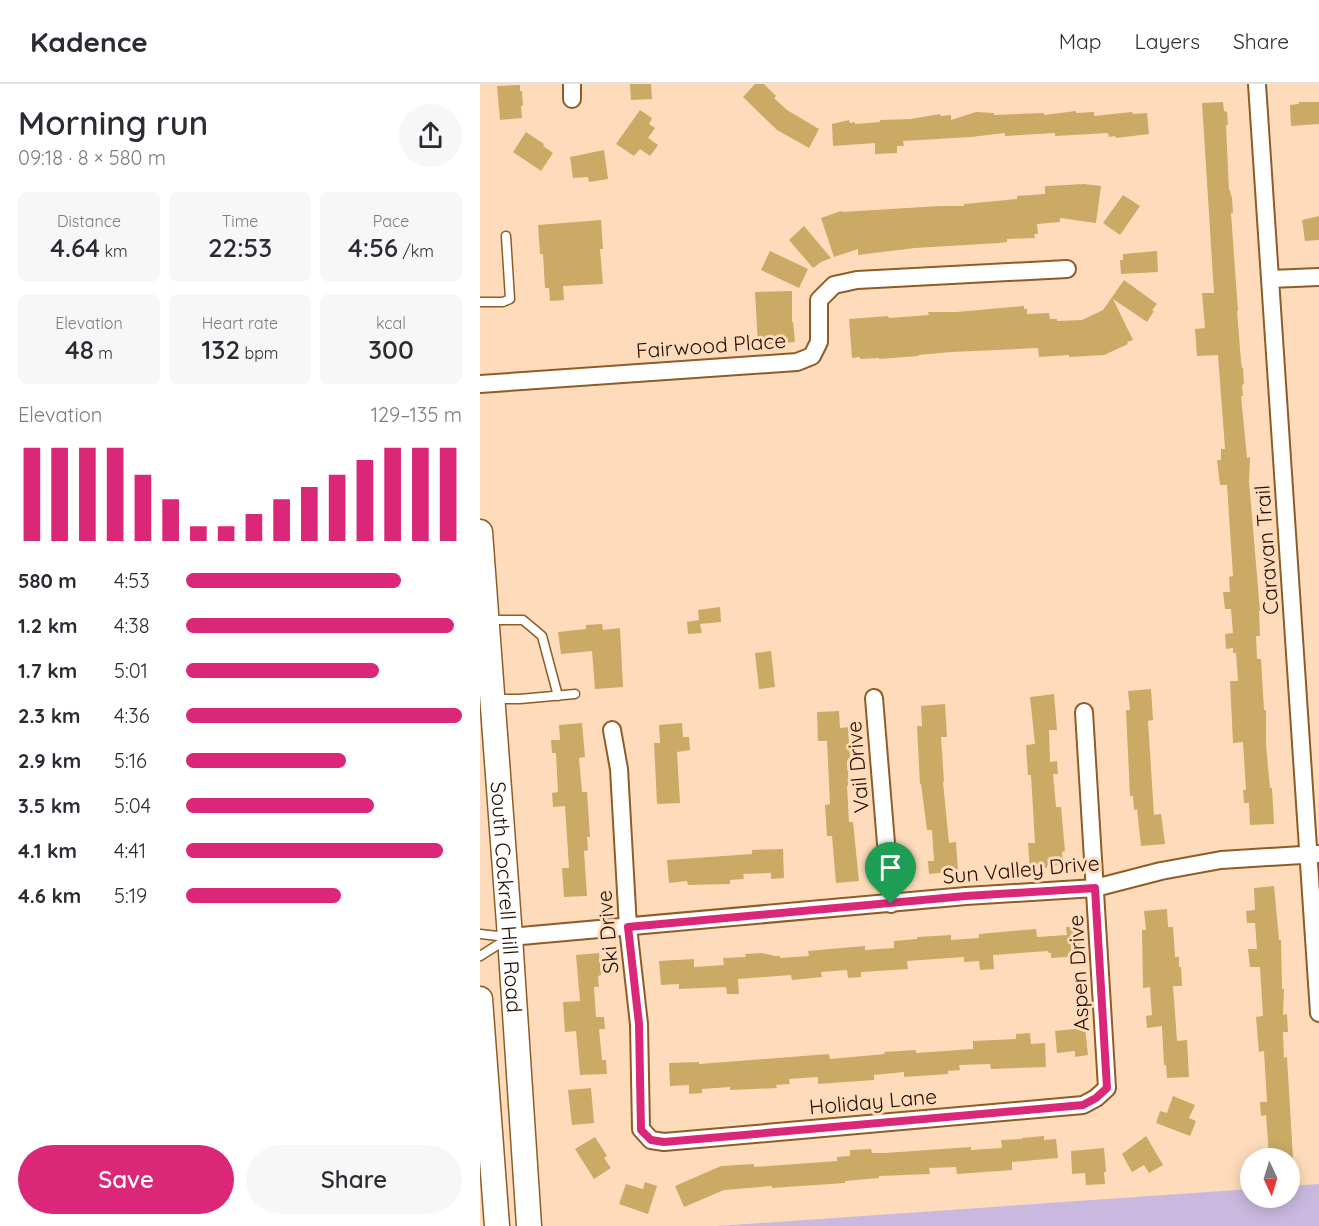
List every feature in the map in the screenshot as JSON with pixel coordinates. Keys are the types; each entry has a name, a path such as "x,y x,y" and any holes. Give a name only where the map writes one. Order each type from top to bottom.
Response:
{"main road":[{"name":"South Cockrell Hill Road","path":"480,532 529,1226"},
{"name":"South Cockrell Hill Road","path":"480,999 497,1226"}],"street":[{"name":"Caravan Trail","path":"1257,84 1314,854 1319,1013"},
{"name":"Fairwood Place","path":"480,384 797,362 812,356 816,349 819,342 819,300 834,285 857,280 1067,269"},
{"path":"1270,279 1319,277"},
{"name":"Vail Drive","path":"874,698 891,904"},
{"name":"Aspen Drive","path":"1084,712 1107,1088"},
{"name":"Ski Drive","path":"612,730 619,769 628,927 639,1024 641,1130"},
{"name":"Sun Valley Drive","path":"510,937 966,896 1095,888 1161,871 1221,860 1314,854"},
{"name":"Holiday Lane","path":"641,1130 651,1140 664,1142 1083,1105 1096,1098 1107,1088"}],"lane":[{"path":"480,302 502,302 510,299 506,236"},
{"path":"487,620 524,620 542,636 558,696"},
{"path":"492,699 574,694"},
{"path":"480,934 510,937"},
{"path":"480,956 510,937"}],"shaded area":[{"path":"1319,1184 1319,1226 717,1226 1240,1190 1240,1208 1300,1208 1300,1185"}],"building":[{"path":"630,84 651,84 652,99 631,100"},
{"path":"755,84 764,84 787,110 819,129 809,148 777,130 743,97"},
{"path":"520,85 522,118 500,120 497,86"},
{"path":"1223,102 1228,125 1226,125 1229,190 1232,197 1237,311 1244,384 1242,385 1243,396 1241,396 1247,458 1250,457 1249,481 1260,611 1260,636 1256,636 1257,659 1261,659 1274,824 1250,825 1249,803 1244,803 1243,790 1246,790 1243,742 1233,743 1230,681 1238,681 1236,653 1233,653 1233,648 1226,649 1225,634 1233,633 1231,609 1225,609 1223,592 1230,592 1229,577 1233,576 1227,485 1220,485 1217,460 1221,460 1221,449 1225,449 1218,355 1197,356 1195,329 1205,328 1202,293 1214,293 1202,103"},
{"path":"1299,102 1319,102 1319,124 1291,126 1290,105 1299,104"},
{"path":"640,110 652,118 649,124 655,128 648,138 658,145 650,156 640,149 634,156 616,144"},
{"path":"1076,111 1076,113 1094,112 1094,116 1132,112 1133,114 1147,113 1149,134 1116,138 1115,136 1109,137 1108,133 1005,136 1005,133 903,141 904,146 897,146 897,153 875,154 875,143 833,146 832,124 849,120 850,123 855,122 855,124 940,114 941,116 951,115 951,120 976,112 994,113 994,115 1044,113 1044,115"},
{"path":"526,132 553,153 541,171 513,152"},
{"path":"604,150 608,179 589,182 588,177 573,178 570,157"},
{"path":"1084,184 1101,186 1096,223 1060,218 1060,222 1037,224 1038,234 1034,234 1035,238 1007,239 1007,242 915,248 858,255 858,249 834,257 821,218 841,211 964,206 964,204 1017,199 1017,196 1045,194 1045,186"},
{"path":"1123,195 1140,206 1120,235 1103,223"},
{"path":"1319,216 1319,240 1305,241 1302,220"},
{"path":"601,220 603,249 600,249 603,284 563,286 564,300 550,301 549,288 545,288 538,225"},
{"path":"804,226 831,258 813,268 789,240"},
{"path":"770,251 808,269 799,288 761,270"},
{"path":"1157,251 1158,272 1121,274 1120,260 1123,260 1123,254"},
{"path":"1124,280 1157,304 1147,322 1113,299 1133,340 1104,355 1039,357 1038,348 952,352 879,359 852,358 849,319 888,316 889,318 929,315 928,312 1024,306 1027,314 1049,313 1050,319 1057,319 1057,321 1082,320 1103,310"},
{"path":"792,291 792,322 795,342 758,345 755,292"},
{"path":"720,607 721,622 700,624 702,633 688,634 687,622 699,620 698,610"},
{"path":"602,624 603,630 620,628 623,687 595,689 592,651 561,654 558,632 586,629 586,625"},
{"path":"771,651 775,687 759,689 755,653"},
{"path":"1151,689 1153,720 1148,721 1154,815 1161,814 1165,844 1141,846 1137,809 1134,810 1133,796 1130,796 1126,710 1130,710 1128,691"},
{"path":"1054,694 1057,730 1049,730 1050,762 1057,761 1058,774 1053,774 1056,807 1061,807 1065,851 1062,852 1063,864 1030,870 1028,843 1035,843 1031,775 1028,775 1026,745 1035,744 1030,697"},
{"path":"945,704 947,737 941,737 943,782 949,843 956,842 958,871 929,874 928,861 934,861 932,830 927,830 920,784 917,726 922,726 921,706"},
{"path":"839,711 840,728 848,727 851,772 848,772 847,786 849,822 853,822 859,881 836,883 832,836 827,836 825,805 830,804 827,741 818,741 817,712"},
{"path":"582,723 585,757 579,758 582,792 587,792 590,837 587,837 588,850 584,851 587,896 564,897 562,868 569,868 565,806 553,807 552,793 558,792 556,753 552,753 551,740 560,740 559,725"},
{"path":"682,723 683,737 689,737 690,750 677,752 680,803 657,804 654,743 660,743 659,725"},
{"path":"783,849 784,878 771,879 771,873 743,874 744,879 730,880 730,884 688,885 687,881 669,883 667,860 752,854 752,850"},
{"path":"1274,886 1279,940 1281,940 1283,1015 1287,1014 1288,1032 1283,1032 1284,1058 1287,1057 1292,1148 1268,1148 1266,1115 1261,1116 1260,1102 1267,1102 1264,1051 1259,1052 1256,1017 1263,1016 1260,967 1250,967 1248,949 1257,949 1255,923 1247,923 1246,911 1255,910 1254,888"},
{"path":"1167,909 1168,927 1173,927 1175,957 1179,957 1179,967 1181,967 1182,986 1173,986 1177,1041 1187,1040 1189,1077 1167,1078 1162,1026 1147,1028 1146,1016 1152,1015 1150,987 1143,988 1142,930 1146,930 1144,911"},
{"path":"1066,927 1080,927 1082,956 1051,958 1051,953 1048,951 993,955 994,969 980,970 979,961 964,962 964,957 907,961 908,969 861,972 861,977 848,978 847,970 821,972 822,977 792,980 791,975 738,979 739,994 727,994 726,987 679,989 679,984 661,985 659,961 694,959 694,967 724,965 723,958 746,957 745,954 762,953 780,956 780,958 809,956 808,951 865,946 865,950 894,948 894,941 917,939 917,937 951,935 951,940 979,938 979,934 1036,929 1037,937 1067,935"},
{"path":"599,953 601,975 598,976 599,987 594,987 596,1017 604,1017 605,1029 599,1029 602,1060 606,1060 607,1074 580,1075 576,1031 565,1032 563,1002 580,1001 576,955"},
{"path":"1085,1028 1088,1055 1075,1057 1075,1051 1057,1053 1055,1031"},
{"path":"1030,1033 1031,1044 1045,1043 1046,1067 991,1069 990,1064 959,1065 960,1070 948,1071 948,1074 904,1077 904,1072 874,1075 874,1080 818,1084 818,1077 789,1079 790,1084 776,1085 777,1088 730,1090 730,1087 702,1089 702,1093 689,1094 689,1085 670,1086 669,1063 699,1062 699,1064 829,1054 830,1059 885,1054 884,1052 916,1050 916,1053 973,1049 973,1041 1016,1039 1016,1034"},
{"path":"591,1088 594,1123 572,1125 568,1090"},
{"path":"1173,1096 1195,1105 1189,1118 1196,1121 1190,1136 1156,1123 1160,1111 1167,1113"},
{"path":"1044,1136 1044,1140 1056,1139 1058,1158 1012,1162 1012,1170 957,1174 956,1167 929,1168 930,1174 879,1176 879,1178 845,1181 845,1183 724,1190 684,1207 675,1186 721,1166 754,1164 754,1167 837,1161 837,1157 850,1156 850,1150 871,1149 872,1153 885,1153 971,1147 971,1150 1002,1148 1001,1140"},
{"path":"1146,1136 1163,1165 1149,1173 1144,1165 1132,1172 1122,1154"},
{"path":"595,1137 607,1156 604,1158 611,1168 594,1179 575,1149"},
{"path":"1104,1148 1105,1184 1086,1185 1085,1173 1072,1174 1071,1151"},
{"path":"645,1182 657,1186 648,1214 619,1204 626,1184 643,1189"}],"route":[{"path":"1095,888 1107,1088 1096,1098 1083,1105 664,1142 651,1140 641,1130 639,1024 628,927 891,904 966,896 1095,888"}]}
